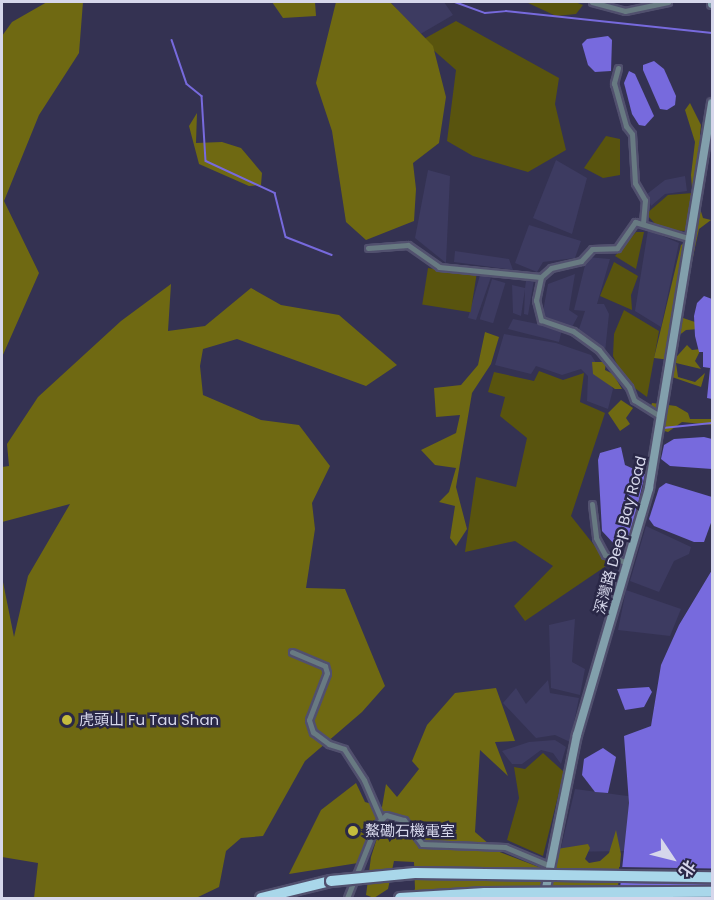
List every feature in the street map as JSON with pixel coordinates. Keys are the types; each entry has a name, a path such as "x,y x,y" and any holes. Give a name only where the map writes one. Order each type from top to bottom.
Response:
{"highway":[{"path":"261,898 331,881 427,873 712,877"},
{"path":"400,898 485,893 712,892"}],"street":[{"path":"592,2 625,11 668,2"},
{"path":"618,68 614,84 626,126 632,134 635,183 645,200 643,223"},
{"name":"深灣路 Deep Bay Road","path":"544,898 548,865 577,735 649,488 688,238 712,103"},
{"path":"661,417 634,400 629,387 599,350 573,331 542,320 536,300 541,277 551,268 581,261 592,249 617,248 635,222 688,238"},
{"path":"368,248 408,245 439,267 541,277"},
{"path":"592,504 596,538 605,555 628,563"},
{"path":"292,652 325,666 327,673 309,720 313,732 328,744 344,749 364,780 381,819"},
{"path":"347,898 381,819 394,814 404,820 422,844 505,847 548,865"}],"shaded area":[{"path":"47,2 83,2 79,53 39,115 4,201 39,273 2,357 2,36 12,22"},
{"path":"272,2 315,2 316,16 283,18"},
{"path":"336,2 390,2 433,46 446,97 439,143 413,163 416,189 414,221 366,240 346,222 332,131 316,83"},
{"path":"391,2 444,2 453,15 417,36"},
{"path":"526,2 575,2 583,5 576,14 556,16"},
{"path":"456,21 559,78 555,104 566,150 528,172 473,156 447,141 456,70 422,40"},
{"path":"608,36 612,40 611,71 595,72 588,65 582,44 587,39"},
{"path":"654,61 664,69 676,96 675,105 667,110 660,109 643,70 643,65"},
{"path":"629,71 635,74 654,116 645,126 639,125 632,114 624,83"},
{"path":"690,103 701,125 700,135 712,145 712,149 699,153 696,190 692,189 691,175 695,142 685,110"},
{"path":"197,113 196,143 222,142 241,148 262,173 261,185 249,186 199,164 189,126"},
{"path":"606,136 620,139 620,175 603,178 584,168"},
{"path":"556,160 587,178 572,234 533,218"},
{"path":"428,170 450,176 446,263 415,238"},
{"path":"685,176 687,191 665,194 651,206 647,194 665,180"},
{"path":"693,193 687,231 661,230 646,214 668,195"},
{"path":"699,205 703,218 711,220 699,229 680,317 698,323 699,329 686,330 678,336 670,360 654,358 681,245 691,239"},
{"path":"529,225 581,241 575,258 543,262 537,272 515,263"},
{"path":"648,230 679,243 661,327 635,311"},
{"path":"636,232 644,232 636,269 615,256"},
{"path":"455,251 509,259 513,270 454,262"},
{"path":"587,257 610,259 597,304 604,304 609,314 605,352 578,332 585,311 574,310"},
{"path":"614,262 638,276 631,295 632,310 600,296"},
{"path":"428,268 476,276 471,312 422,305"},
{"path":"575,274 569,310 578,316 572,327 542,317 548,284"},
{"path":"480,275 491,277 476,320 468,318"},
{"path":"492,279 505,283 493,323 480,319"},
{"path":"534,280 528,315 524,314 525,289 521,316 513,313 512,285 525,288 526,281"},
{"path":"171,284 168,331 205,326 251,288 281,305 339,315 397,365 366,386 237,339 203,349 200,366 203,395 261,420 299,425 330,466 312,503 315,529 306,588 345,589 385,686 362,712 305,761 263,836 241,838 226,851 219,887 196,898 34,898 38,863 2,857 2,577 14,637 28,576 70,504 2,522 2,467 9,466 7,444 38,397 121,321"},
{"path":"704,296 712,299 712,399 707,398 710,368 703,367 703,352 699,352 695,336 694,316 697,303"},
{"path":"624,310 659,331 647,397 625,381 613,356 614,334"},
{"path":"513,319 562,329 559,342 508,329"},
{"path":"485,332 499,337 491,364 472,393 456,487 467,529 456,546 450,538 455,506 439,502 449,492 456,468 435,465 421,450 456,433 460,415 436,417 434,388 461,385 478,365"},
{"path":"504,334 556,343 591,355 613,389 608,409 587,401 588,376 581,369 562,375 536,366 531,374 495,365"},
{"path":"687,345 692,350 701,349 695,361 701,369 676,363 678,377 695,382 705,373 701,387 672,377 671,363"},
{"path":"592,362 606,362 605,370 613,374 622,389 615,389 593,374"},
{"path":"539,371 563,380 584,373 580,402 605,413 571,516 609,564 525,621 514,606 553,566 515,541 465,552 476,477 516,487 527,438 500,416 505,397 488,392 494,372 534,381"},
{"path":"621,400 633,408 626,418 630,424 620,431 608,413"},
{"path":"652,403 676,406 688,413 690,419 712,419 712,425 682,422 668,432 661,430 662,410 650,409"},
{"path":"704,437 712,439 712,469 670,466 661,459 664,445 674,439"},
{"path":"621,447 625,465 645,474 631,533 616,546 602,531 598,460 600,453"},
{"path":"666,483 712,497 712,520 704,542 694,542 654,526 649,519 659,488"},
{"path":"646,526 691,547 689,554 674,561 659,592 630,581"},
{"path":"712,570 712,898 619,898 629,803 624,736 651,726 661,665 679,625"},
{"path":"626,590 681,609 670,636 618,630"},
{"path":"575,619 572,662 585,669 580,695 551,688 549,625"},
{"path":"548,680 550,693 579,698 570,742 555,735 536,738 503,703 516,688 526,704"},
{"path":"649,687 652,692 644,707 625,710 617,689"},
{"path":"496,688 515,741 495,742 508,776 480,750 475,832 497,851 544,869 541,898 409,898 415,889 414,862 394,861 388,889 374,898 366,895 371,857 378,835 370,829 358,863 289,874 321,810 356,783 365,802 382,807 386,784 397,797 419,769 412,761 427,725 455,693"},
{"path":"555,740 566,747 561,764 553,753 541,750 522,764 512,764 502,751 529,742"},
{"path":"603,748 616,757 608,793 595,792 582,775 584,759"},
{"path":"543,753 564,772 543,856 507,840 519,798 514,767 525,769"},
{"path":"575,789 635,797 628,851 560,852"},
{"path":"616,830 621,854 617,898 546,898 551,859 558,855 557,849 588,844 590,848 585,859 589,863 600,861 609,853"}],"pier":[{"path":"619,867 712,869 712,884 619,882"}],"waterway":[{"path":"455,2 485,13 506,11 712,33"},
{"path":"172,40 187,84 202,96 206,161 275,193 286,237 332,255"},
{"path":"663,428 712,423"}],"place":[{"name":"虎頭山 Fu Tau Shan","path":"67,720"},
{"name":"鰲磡石機電室","path":"353,831"}]}
